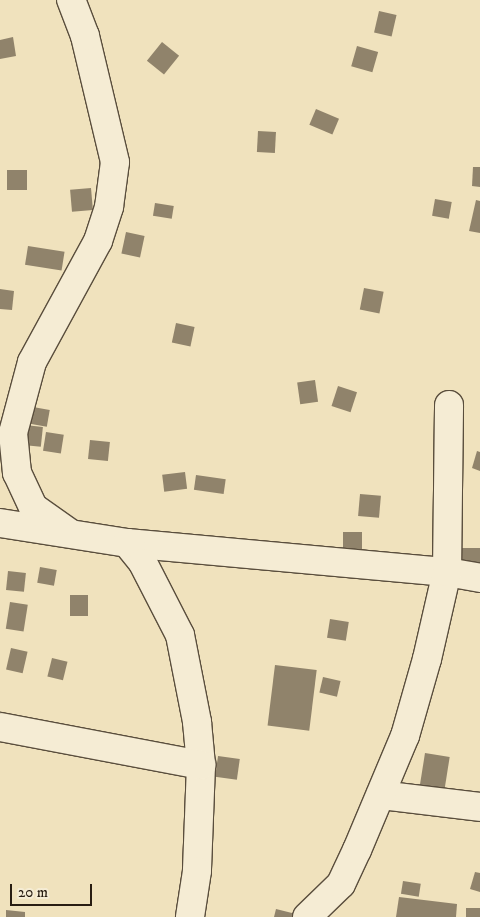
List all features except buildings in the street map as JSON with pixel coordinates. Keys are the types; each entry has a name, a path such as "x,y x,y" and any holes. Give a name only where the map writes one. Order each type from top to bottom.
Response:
{"street":[{"path":"68,532 33,507 17,473 13,433 32,362 98,241 109,207 115,162 85,36 71,0"},
{"path":"308,917 342,884 405,736 428,659 446,572 449,405"},
{"path":"0,523 68,532 128,543 446,572 480,578"},
{"path":"128,543 143,564 180,635 198,722 200,766 197,871 190,917"},
{"path":"0,727 200,766"},
{"path":"381,795 480,807"}]}
